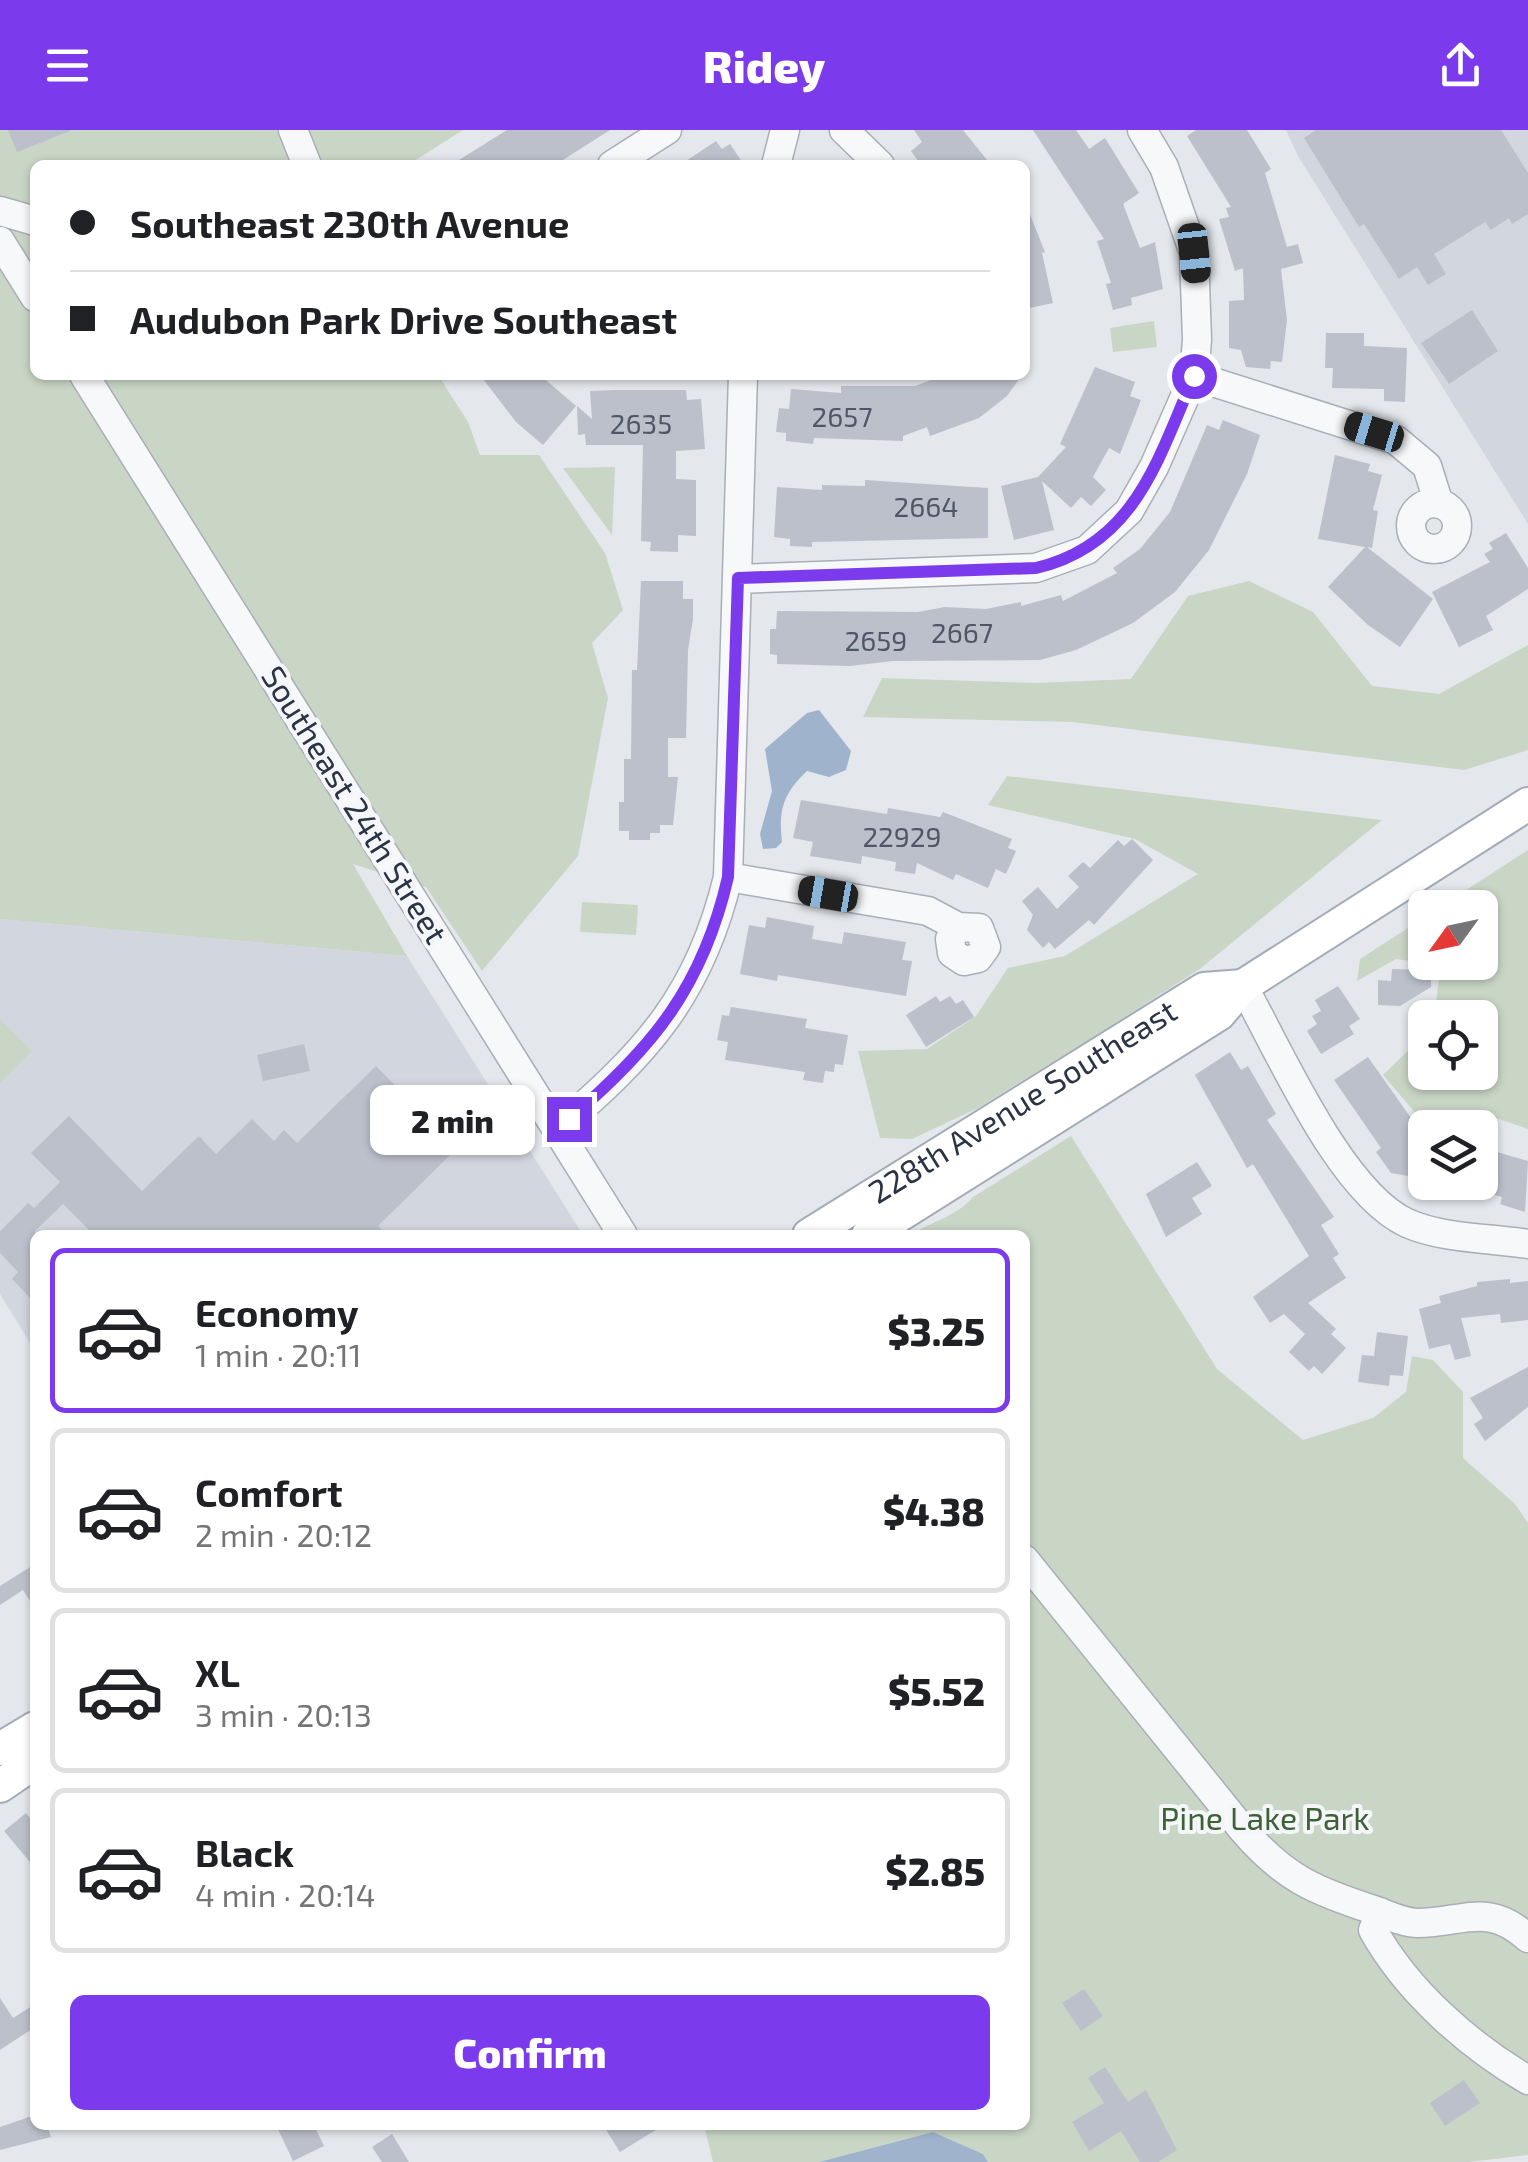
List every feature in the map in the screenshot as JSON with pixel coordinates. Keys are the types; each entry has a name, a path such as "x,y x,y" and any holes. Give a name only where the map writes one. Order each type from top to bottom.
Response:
{"main road":[{"name":"228th Avenue Southeast","path":"875,1230 1204,989 1243,986 1528,804"},
{"name":"228th Avenue Southeast","path":"818,1230 1052,1102"},
{"path":"0,1749 30,1731"},
{"path":"0,1786 30,1765"}],"street":[{"path":"293,130 305,160"},
{"path":"620,160 667,130"},
{"path":"777,160 785,130"},
{"path":"844,130 875,160"},
{"path":"738,578 1036,568 1087,550 1128,512 1154,467 1194,376 1198,291 1194,253 1164,167 1142,130"},
{"path":"0,211 30,220"},
{"path":"0,241 30,289"},
{"path":"1194,376 1396,440 1427,466 1440,504"},
{"name":"Southeast 24th Street","path":"87,380 620,1230"},
{"path":"557,1129 636,1060 663,1027 704,957 728,877 743,380"},
{"path":"728,877 928,911 958,927"},
{"path":"1243,986 1344,1165 1372,1198 1406,1222 1427,1230 1528,1244"},
{"path":"1030,1566 1270,1861 1295,1880 1415,1923 1480,1914 1510,1921 1528,1938"},
{"path":"1380,1912 1373,1930 1390,1960 1493,2060 1528,2080"}],"shaded area":[{"path":"1286,130 1528,130 1528,524 1298,156"},
{"path":"0,919 407,956 580,1230 30,1230 30,1343 0,1294"}],"green space":[{"path":"0,130 463,130 416,160 30,160 30,380 441,380 468,422 480,455 539,455 605,553 623,610 592,643 608,698 578,856 482,971 426,887 353,864 407,956 0,919"},
{"path":"1154,321 1157,347 1113,352 1110,328"},
{"path":"615,467 612,535 563,468"},
{"path":"1249,581 1313,612 1372,686 1439,694 1528,645 1528,750 1464,770 1073,722 863,717 882,678 1037,683 1131,679 1188,596"},
{"path":"1007,776 1382,820 1201,968 1098,1034 978,1108 912,1139 880,1138 858,1051 927,1049 976,1016 1008,968 1065,956 1198,874 1135,839 988,805"},
{"path":"1528,850 1528,1129 1498,1119 1498,1110 1413,1110 1383,1075 1408,1051 1408,1090 1498,1090 1498,1000 1436,1000 1439,980 1498,980 1498,890 1466,890"},
{"path":"582,902 638,905 636,935 580,932"},
{"path":"1408,928 1408,961 1396,959 1357,981 1360,959"},
{"path":"0,1019 32,1051 0,1083"},
{"name":"Pine Lake Park","path":"1071,1136 1217,1369 1303,1440 1373,1418 1406,1392 1412,1356 1433,1360 1463,1392 1463,1458 1515,1504 1528,1523 1528,2155 1468,2162 988,2162 983,2154 933,2132 819,2162 713,2162 705,2130 1030,2130 1030,1230 920,1230 952,1214"}],"water":[{"path":"819,710 851,751 846,770 829,777 807,771 784,802 782,842 776,848 763,849 760,834 772,791 765,749 807,713"},
{"path":"933,2132 983,2154 988,2162 819,2162"}],"building":[{"path":"8,130 70,130 70,131 17,152"},
{"path":"507,130 610,130 563,160 459,160"},
{"path":"914,130 963,130 987,160 917,160 911,151 922,142"},
{"path":"1033,130 1076,130 1089,149 1105,138 1139,193 1123,204 1140,248 1155,242 1163,289 1131,298 1132,305 1113,310 1106,284 1111,283 1097,241 1104,239"},
{"path":"1196,130 1247,130 1271,169 1265,173 1287,247 1298,244 1303,263 1281,269 1287,320 1282,362 1271,361 1270,369 1246,367 1241,350 1229,348 1229,301 1244,300 1243,268 1235,271 1219,219 1229,217 1226,208 1231,207 1187,136"},
{"path":"1316,130 1501,130 1528,173 1528,214 1512,224 1509,218 1491,230 1485,222 1434,254 1446,274 1428,285 1417,267 1399,279 1364,224 1359,227 1304,138"},
{"path":"716,141 722,149 730,144 741,160 688,160"},
{"path":"1030,214 1045,252 1042,253 1053,303 1030,308"},
{"path":"1472,310 1498,351 1449,384 1421,343"},
{"path":"1326,333 1364,333 1364,346 1407,348 1405,402 1384,401 1384,389 1332,388 1333,368 1325,368"},
{"path":"1095,367 1135,382 1130,396 1141,400 1120,454 1109,448 1093,477 1106,490 1091,506 1081,497 1071,508 1042,481 1054,530 1014,540 1001,486 1038,477 1066,447 1060,444"},
{"path":"484,380 546,380 576,406 543,445 516,422"},
{"path":"931,380 1018,380 1007,396 979,418 930,436 927,427 903,436 903,441 814,438 813,444 786,441 786,433 776,432 779,408 789,409 791,389 841,393 841,386 915,386"},
{"path":"686,390 687,400 701,399 705,449 676,451 676,479 696,480 696,536 678,535 678,552 650,551 651,542 641,541 643,445 586,445 585,434 578,435 577,406 592,419 590,391"},
{"path":"1223,420 1260,435 1247,474 1209,550 1175,592 1133,623 1076,650 1040,660 893,661 850,666 777,664 777,655 770,654 770,629 776,629 777,611 986,609 1021,602 1021,606 1061,595 1063,601 1117,573 1113,568 1140,549 1170,512 1207,425 1219,430"},
{"path":"1335,455 1370,464 1368,471 1382,475 1373,510 1378,511 1372,548 1367,547 1433,599 1400,647 1368,625 1328,587 1365,547 1318,539"},
{"path":"865,480 988,488 988,538 812,542 812,547 790,546 790,539 774,537 777,487 822,490 822,485 865,486"},
{"path":"1506,533 1528,568 1528,589 1486,616 1493,630 1459,647 1432,592 1490,562 1484,554 1493,549 1489,543"},
{"path":"641,581 683,581 683,599 693,599 693,619 688,650 686,738 668,738 668,777 678,777 673,825 660,825 660,833 650,833 650,840 629,840 629,831 619,831 619,802 624,802 624,759 631,759 632,670 637,670"},
{"path":"801,800 887,814 888,808 940,817 943,812 1012,839 1008,848 1016,851 1006,874 996,869 988,888 956,874 953,880 917,863 915,874 895,871 896,862 862,856 861,864 810,856 813,842 793,838"},
{"path":"1132,839 1153,860 1094,925 1089,920 1055,949 1049,942 1043,948 1027,930 1033,915 1022,901 1038,887 1057,909 1079,887 1068,876 1083,862 1090,868 1118,840 1124,846"},
{"path":"767,917 814,926 812,939 842,944 844,932 906,942 902,960 912,961 906,996 778,975 777,981 740,974 749,925 765,928"},
{"path":"1392,969 1408,969 1408,980 1431,980 1431,987 1400,1006 1378,1005 1378,980 1391,981"},
{"path":"1338,986 1360,1019 1349,1026 1354,1034 1321,1054 1307,1031 1317,1024 1312,1016 1321,1011 1315,1000"},
{"path":"936,996 940,1002 950,996 956,1004 963,1000 974,1017 926,1047 906,1015"},
{"path":"731,1007 807,1019 805,1028 848,1035 843,1065 835,1064 834,1072 825,1071 823,1083 803,1080 805,1072 725,1060 728,1042 717,1040 722,1015 729,1016"},
{"path":"304,1044 310,1071 263,1081 257,1055"},
{"path":"1230,1052 1241,1070 1248,1066 1276,1114 1267,1120 1334,1217 1321,1225 1339,1254 1333,1258 1346,1278 1308,1303 1336,1329 1331,1334 1346,1348 1322,1374 1314,1366 1309,1371 1289,1352 1305,1334 1284,1314 1270,1323 1253,1297 1309,1256 1253,1164 1247,1168 1195,1075"},
{"path":"1368,1057 1408,1114 1408,1176 1391,1173 1376,1152 1381,1148 1334,1080"},
{"path":"376,1066 438,1129 432,1134 452,1153 378,1226 382,1230 89,1230 63,1204 36,1230 30,1230 30,1298 12,1279 18,1272 0,1253 0,1231 28,1203 34,1208 60,1182 31,1153 69,1116 142,1191 199,1136 216,1154 252,1119 274,1141 284,1130 297,1143"},
{"path":"1498,1152 1528,1161 1525,1212 1500,1204 1502,1197 1498,1196"},
{"path":"1197,1162 1212,1186 1192,1198 1202,1214 1166,1237 1146,1194"},
{"path":"1510,1279 1510,1283 1528,1281 1528,1320 1501,1323 1500,1314 1461,1318 1471,1356 1455,1360 1450,1344 1429,1349 1419,1309 1441,1303 1439,1296 1477,1286 1477,1282"},
{"path":"1377,1332 1408,1336 1403,1376 1390,1375 1389,1386 1358,1382 1362,1355 1374,1356"},
{"path":"1528,1367 1528,1407 1485,1441 1474,1424 1483,1418 1470,1398"},
{"path":"30,1567 30,1601 23,1590 0,1605 0,1586"},
{"path":"26,1813 30,1818 30,1862 4,1831"},
{"path":"1084,1989 1103,2016 1081,2031 1062,2003"},
{"path":"0,1998 13,2018 30,2007 30,2030 0,2050"},
{"path":"1105,2067 1128,2102 1146,2090 1177,2150 1158,2162 1140,2162 1121,2131 1089,2151 1072,2122 1104,2103 1088,2078"},
{"path":"1464,2080 1480,2103 1445,2126 1430,2103"},
{"path":"30,2117 30,2130 49,2130 51,2137 0,2150 0,2127"},
{"path":"278,2130 316,2130 324,2146 293,2161"},
{"path":"606,2130 656,2130 620,2152"},
{"path":"392,2134 409,2162 382,2162 372,2147"}],"route":[{"path":"569,1119 636,1060 663,1027 688,989 718,920 728,877 738,578 1036,568 1059,563 1087,550 1128,512 1154,467 1194,376"}]}
